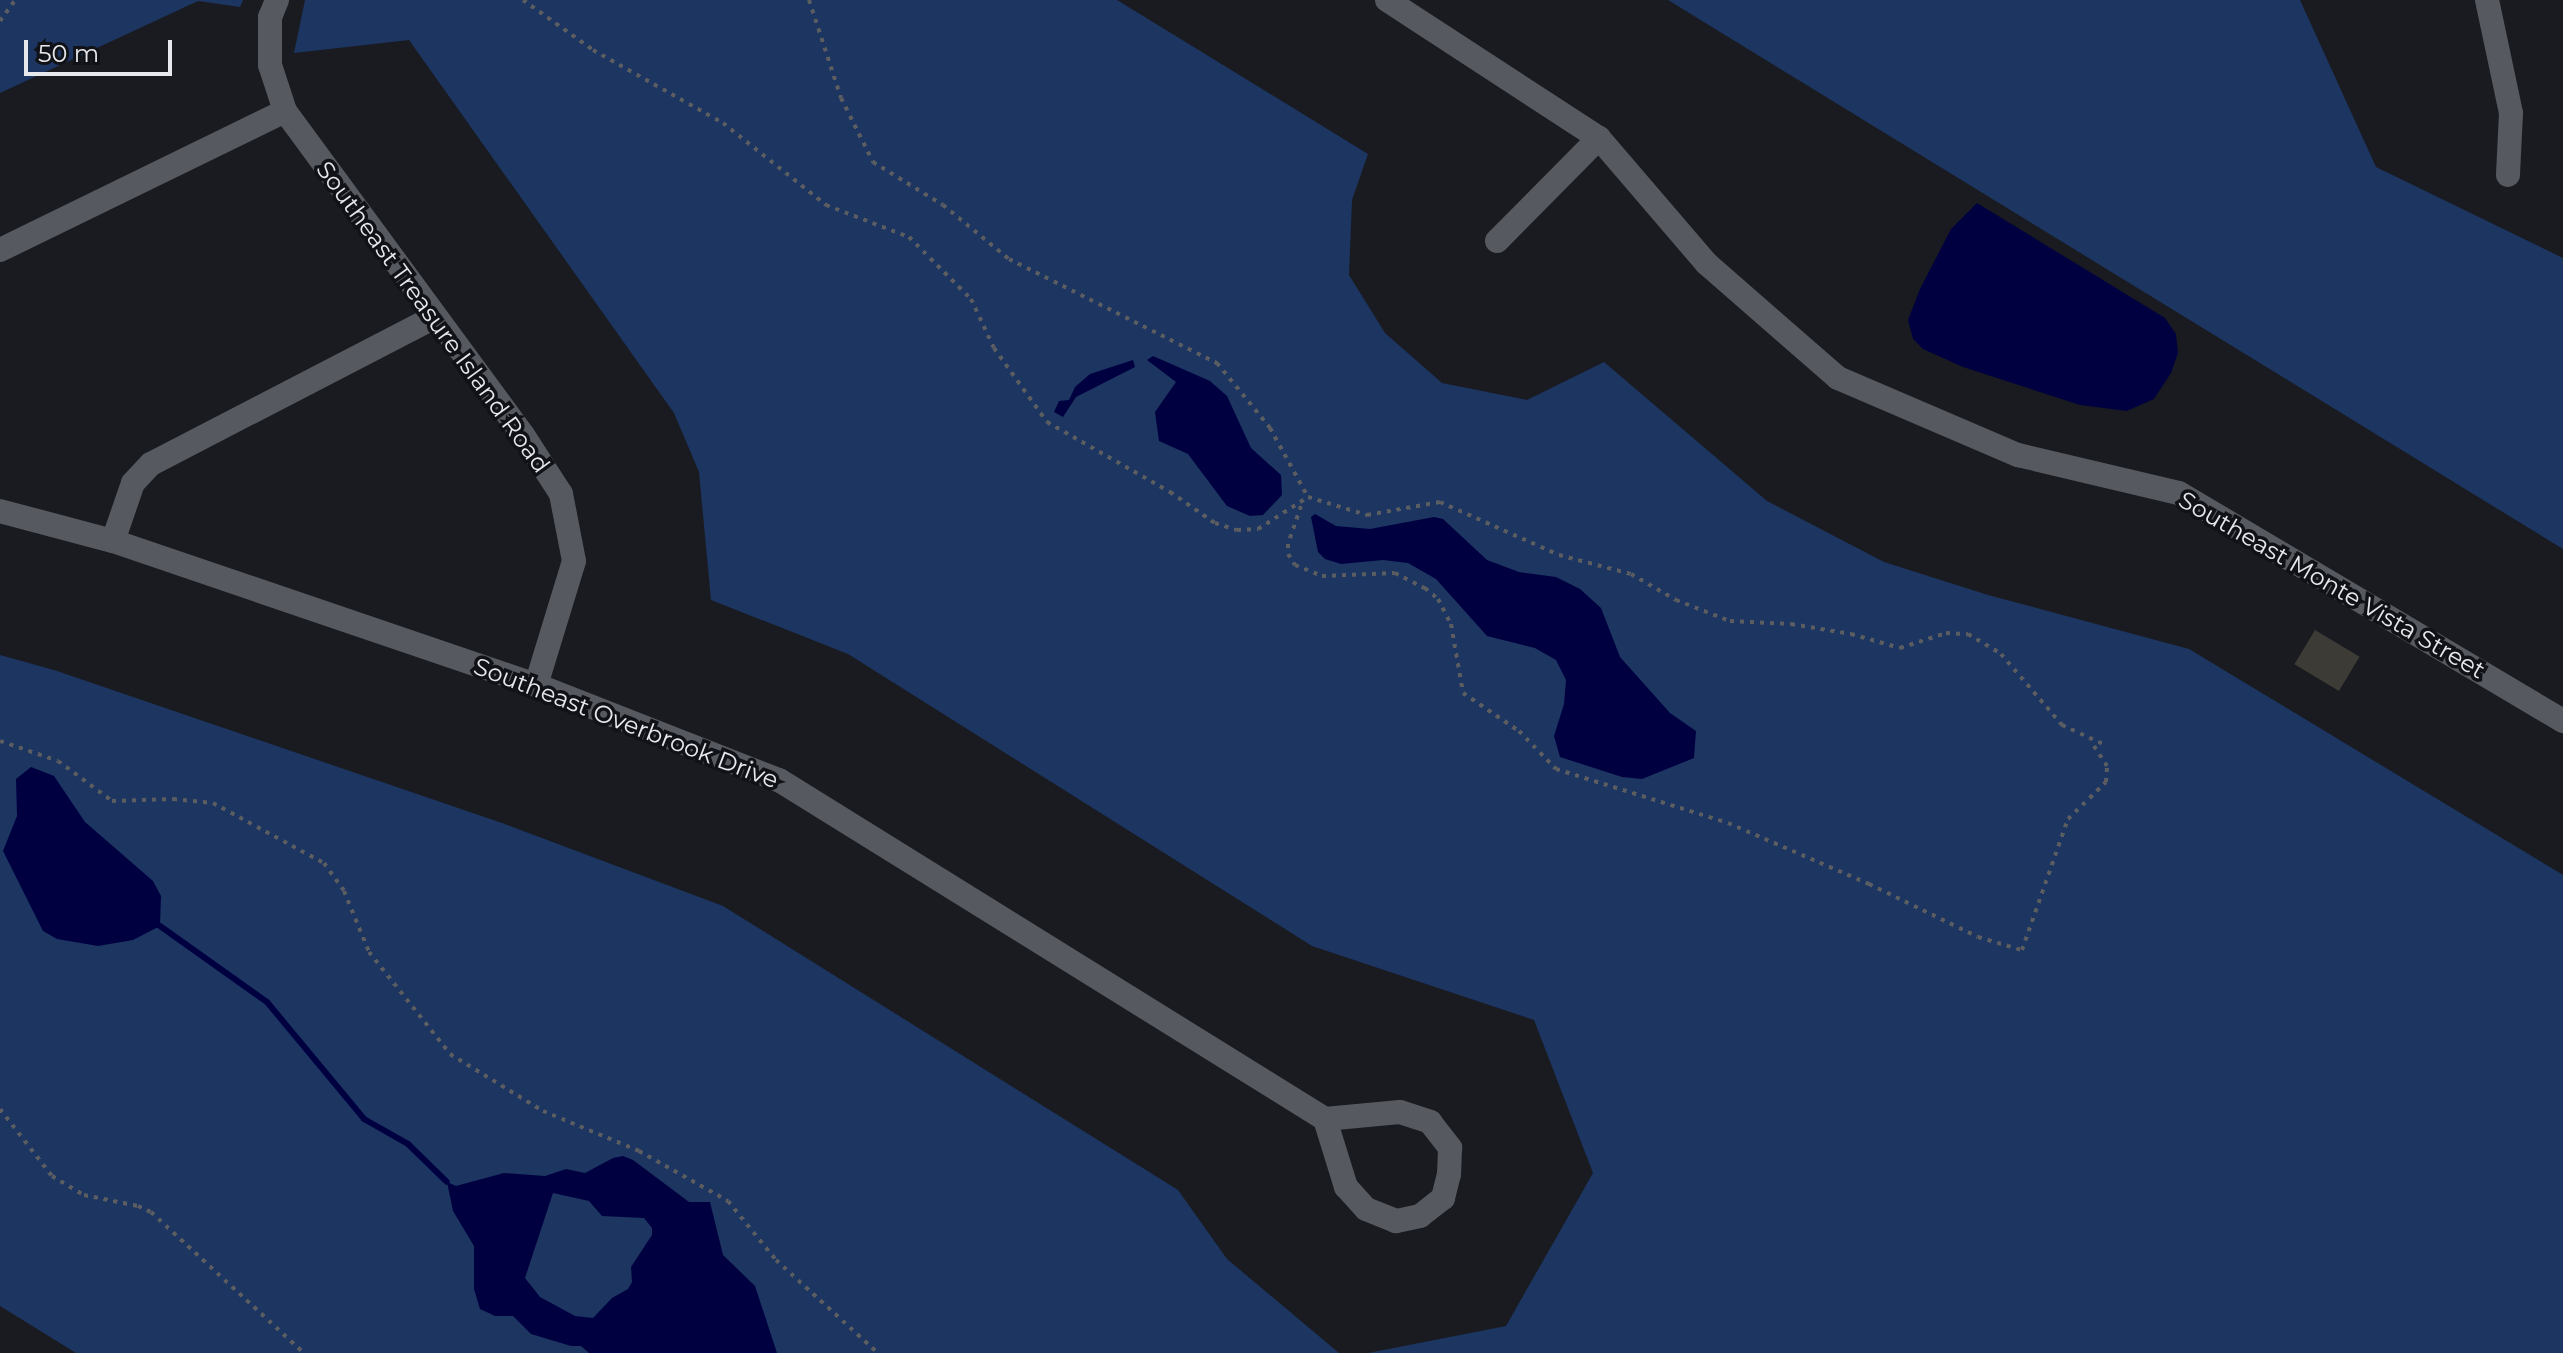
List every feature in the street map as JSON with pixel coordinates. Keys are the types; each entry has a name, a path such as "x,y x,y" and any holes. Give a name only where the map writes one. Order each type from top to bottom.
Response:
{"street":[{"name":"Southeast Treasure Island Road","path":"277,0 270,17 270,65 285,111 523,435 561,494 574,561 536,685"},
{"name":"Southeast Monte Vista Street","path":"1387,0 1599,138 1706,263 1838,378 2018,455 2179,493 2563,721"},
{"path":"2487,0 2511,113 2508,175"},
{"path":"0,250 285,111"},
{"path":"1497,241 1599,138"},
{"path":"113,541 133,483 151,464 435,317"},
{"name":"Southeast Overbrook Drive","path":"0,511 113,541 536,685 779,780 1325,1119"},
{"path":"1400,1112 1430,1122 1450,1148 1449,1174 1443,1198 1420,1216 1396,1221 1366,1209 1346,1187 1325,1119 1400,1112"}],"path":[{"path":"0,21 15,0"},
{"path":"523,0 593,50 723,123 826,205 909,237 966,293 994,348 1043,418 1059,430 1095,448 1225,527 1258,529 1308,497"},
{"path":"809,0 841,98 873,162 888,175 943,205 1009,259 1217,363 1270,428 1308,497 1367,515 1395,512 1432,501 1448,504 1559,555 1631,574 1676,600 1730,621 1791,624 1851,634 1900,648 1946,633 1968,634 2001,654 2056,721 2105,745"},
{"path":"1301,504 1288,544 1288,554 1295,565 1322,576 1395,573 1425,588 1438,599 1451,624 1463,693 1519,731 1556,769 1728,823 1978,937 2022,950 2068,819 2106,782 2107,766 2089,739"},
{"path":"0,741 64,764 112,801 173,799 213,803 324,863 344,891 369,952 450,1054 543,1111 639,1151 727,1200 776,1260 878,1353"},
{"path":"0,1109 52,1176 84,1195 138,1206 151,1212 304,1353"}],"shaded area":[{"path":"0,0 243,0 240,7 198,1 0,93"},
{"path":"305,0 1117,0 1368,154 1352,200 1349,275 1385,333 1442,383 1527,400 1604,362 1767,501 1884,562 1988,595 2189,649 2563,875 2563,1353 1368,1353 1506,1326 1593,1173 1534,1020 1312,946 848,654 711,600 699,472 674,413 409,40 294,53"},
{"path":"1668,0 2300,0 2376,167 2563,258 2563,549"},
{"path":"1977,203 2165,318 2176,334 2178,353 2171,373 2154,399 2127,411 2080,405 1963,367 1923,349 1913,339 1908,320 1920,289 1951,229"},
{"path":"1153,356 1210,381 1227,396 1251,448 1281,475 1282,495 1263,515 1250,516 1227,506 1188,454 1159,441 1155,412 1176,382 1147,360"},
{"path":"1133,360 1135,367 1076,397 1063,417 1054,412 1059,401 1069,400 1075,387 1090,374"},
{"path":"1315,514 1336,526 1370,529 1434,517 1443,519 1487,560 1519,572 1556,577 1580,589 1601,608 1620,657 1670,713 1696,731 1694,758 1642,779 1622,777 1560,757 1554,736 1564,704 1566,680 1556,660 1535,648 1487,636 1436,579 1408,563 1383,560 1341,564 1325,559 1318,552 1311,517"},
{"path":"0,655 54,670 502,823 723,906 1178,1190 1227,1259 1339,1353 76,1353 0,1306"},
{"path":"31,767 54,776 85,822 153,881 161,896 160,926 133,940 98,946 57,939 43,931 3,851 17,816 16,779"},
{"path":"623,1156 633,1160 689,1202 710,1202 723,1255 755,1286 777,1353 589,1353 581,1346 531,1334 513,1316 495,1316 480,1309 474,1289 474,1246 453,1211 447,1182 456,1186 504,1173 545,1176 566,1169 585,1173","holes":["553,1193 589,1201 602,1216 644,1218 652,1228 652,1235 631,1267 632,1282 628,1289 612,1298 593,1318 575,1316 540,1297 525,1278"]}],"building":[{"path":"2315,630 2360,657 2339,691 2294,664"}],"waterway":[{"path":"160,926 267,1002 364,1119 408,1144 447,1182"}]}
